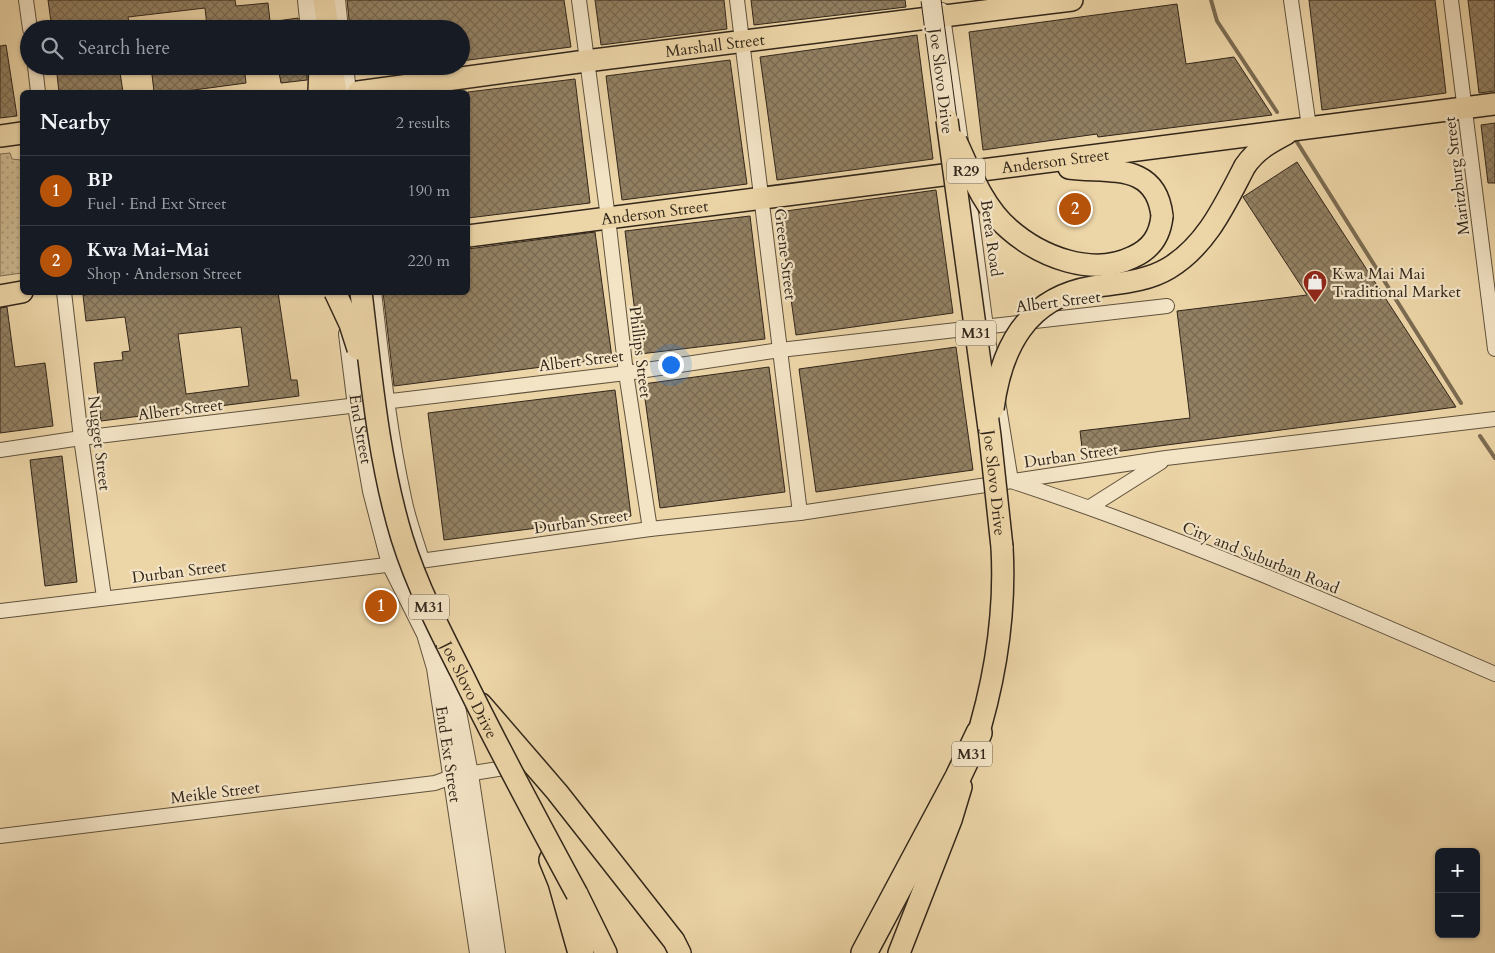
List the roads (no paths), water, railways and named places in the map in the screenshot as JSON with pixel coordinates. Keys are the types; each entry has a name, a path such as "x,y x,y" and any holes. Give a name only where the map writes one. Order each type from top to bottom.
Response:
{"highway":[{"path":"864,953 954,785 978,733"},
{"path":"527,801 561,882 581,953"}],"main road":[{"path":"320,0 320,20"},
{"path":"324,0 327,20"},
{"name":"Marshall Street","path":"373,90 743,41 938,6 1072,0"},
{"name":"Joe Slovo Drive","path":"900,953 951,820 991,688 999,648 1004,582 990,436 946,120 938,6"},
{"path":"318,90 319,75"},
{"path":"333,75 336,90"},
{"name":"Anderson Street","path":"470,236 1495,104"},
{"path":"946,120 982,195 1008,229 1043,252 1064,260 1086,265 1106,265 1126,261 1148,248 1157,237 1161,228 1161,203 1151,185 1140,177 1121,173 1030,164"},
{"path":"990,436 1000,370 1008,350 1027,321 1054,300 1069,293 1135,281 1167,269 1184,258 1201,241 1212,226 1251,157 1266,145 1303,128"},
{"path":"0,136 20,133"},
{"path":"0,296 20,292"},
{"path":"336,295 350,324 373,405"},
{"name":"Joe Slovo Drive","path":"361,295 373,405 402,538 431,613 606,953"},
{"path":"450,668 537,768 674,941 680,953"}],"street":[{"path":"26,0 29,20"},
{"path":"307,0 309,20"},
{"path":"336,0 338,20"},
{"name":"Phillips Street","path":"579,0 608,218 626,373 650,529"},
{"name":"Greene Street","path":"737,0 800,513"},
{"path":"1291,0 1303,128"},
{"name":"Maritzburg Street","path":"1451,0 1465,107 1489,260 1495,349"},
{"name":"Berea Road","path":"938,6 965,171 986,327 1011,481"},
{"path":"36,75 38,90"},
{"path":"316,75 318,90"},
{"path":"345,75 347,90"},
{"name":"Nugget Street","path":"64,295 81,438 104,597"},
{"name":"End Street","path":"344,295 373,405 420,561"},
{"name":"End Street","path":"372,295 372,492 391,564"},
{"name":"Albert Street","path":"0,450 81,438 373,405 626,373 780,350 1167,306"},
{"name":"Durban Street","path":"0,611 104,597 420,561 650,529 800,513 1166,458 1495,419"},
{"name":"Durban Street","path":"1090,507 1166,458"},
{"name":"City and Suburban Road","path":"1011,481 1090,507 1290,587 1495,674"},
{"name":"End Ext Street","path":"420,561 450,668 480,953"},
{"name":"End Ext Street","path":"391,564 432,649 462,779 496,953"},
{"name":"Meikle Street","path":"0,836 537,768"}],"waterway":[{"path":"1211,0 1217,21 1277,112"},
{"path":"1297,142 1461,403"},
{"path":"1480,436 1495,458"}],"place":[{"name":"Kwa Mai-Mai","path":"1075,209"},
{"name":"Kwa Mai Mai Traditional Market","path":"1315,303"},
{"name":"BP","path":"381,606"}]}
